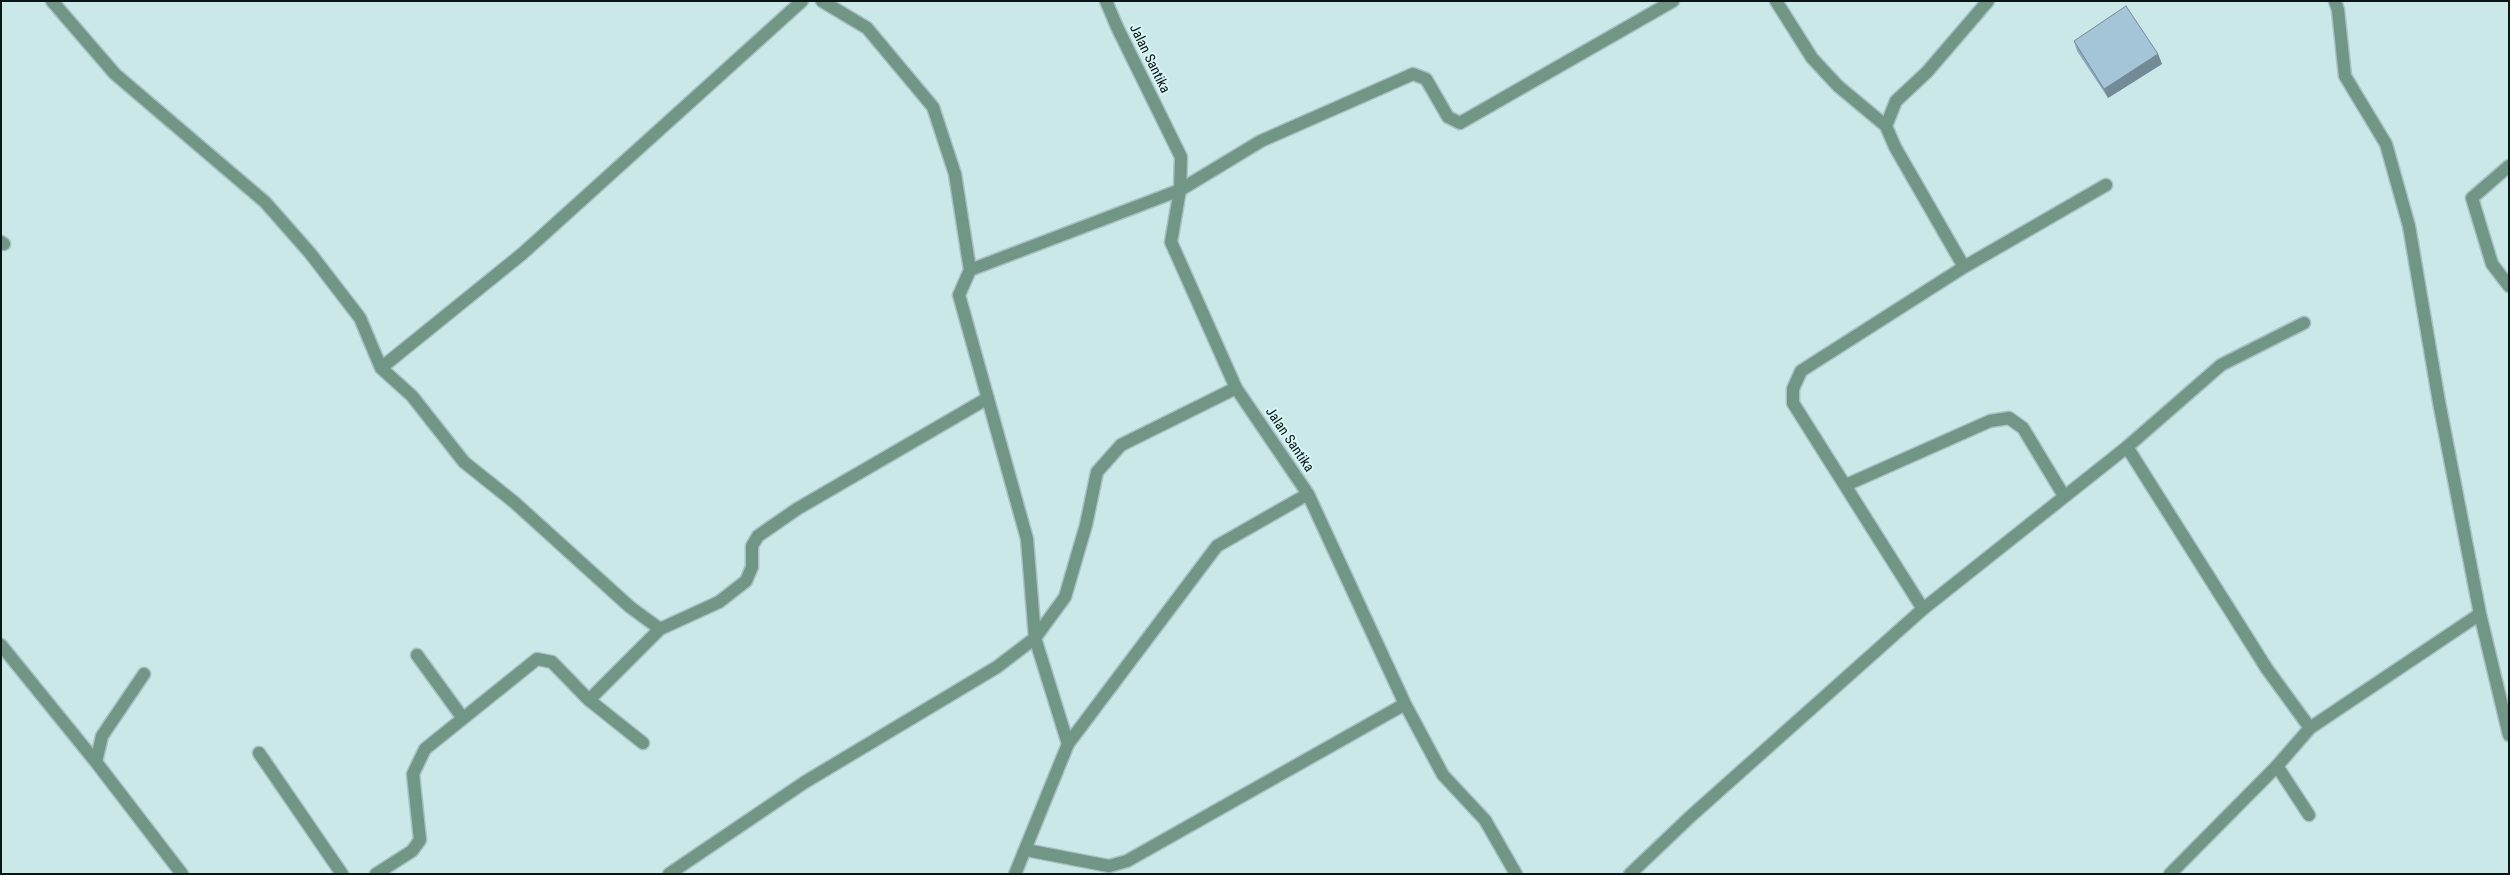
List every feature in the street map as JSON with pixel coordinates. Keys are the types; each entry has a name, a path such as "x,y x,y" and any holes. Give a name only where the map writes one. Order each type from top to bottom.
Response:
{"street":[{"path":"52,1 115,74 265,202 310,253 360,318 381,368 412,396 464,462 514,502 630,608 660,629"},
{"path":"381,368 522,254 802,1"},
{"path":"822,1 868,28 933,107 955,174 970,270 959,295 1027,539 1035,638 1068,744"},
{"name":"Jalan Santika","path":"1106,1 1116,26 1181,157 1180,190 1171,242 1236,388 1308,494 1405,704 1443,775 1485,820 1516,874"},
{"path":"970,270 1180,190 1261,141 1413,74 1426,79 1448,117 1460,123 1674,1"},
{"path":"1776,1 1812,58 1838,86 1886,126 1895,147 1964,267"},
{"path":"1886,126 1896,101 1927,72 1988,1"},
{"path":"2335,1 2338,10 2345,76 2386,144 2409,226 2439,402 2480,614 2509,735"},
{"path":"2509,166 2472,198 2492,264 2509,286"},
{"path":"1923,609 1846,484 1793,403 1793,389 1801,371 1964,267 2106,185"},
{"path":"1630,874 1698,810 1923,609 2127,447 2221,365 2304,323"},
{"path":"669,874 805,782 997,667 1035,638 1065,596 1086,525 1097,472 1121,445 1236,388"},
{"path":"590,700 660,629 719,602 746,581 752,568 752,546 758,536 797,508 988,398"},
{"path":"1846,484 1990,420 2009,418 2023,428 2064,496"},
{"path":"2127,447 2268,669 2310,728"},
{"path":"1015,874 1068,744 1216,546 1308,494"},
{"path":"2170,874 2277,766 2310,728 2480,614"},
{"path":"1,645 96,762 182,874"},
{"path":"417,654 462,717"},
{"path":"376,874 412,851 420,840 413,774 425,749 462,717 537,659 552,662 590,700 643,743"},
{"path":"96,762 102,736 144,674"},
{"path":"1026,850 1109,866 1127,861 1405,704"},
{"path":"259,754 342,874"},
{"path":"2277,766 2309,815"}],"building":[{"path":"2126,6 2158,54 2104,89 2074,41"}]}
